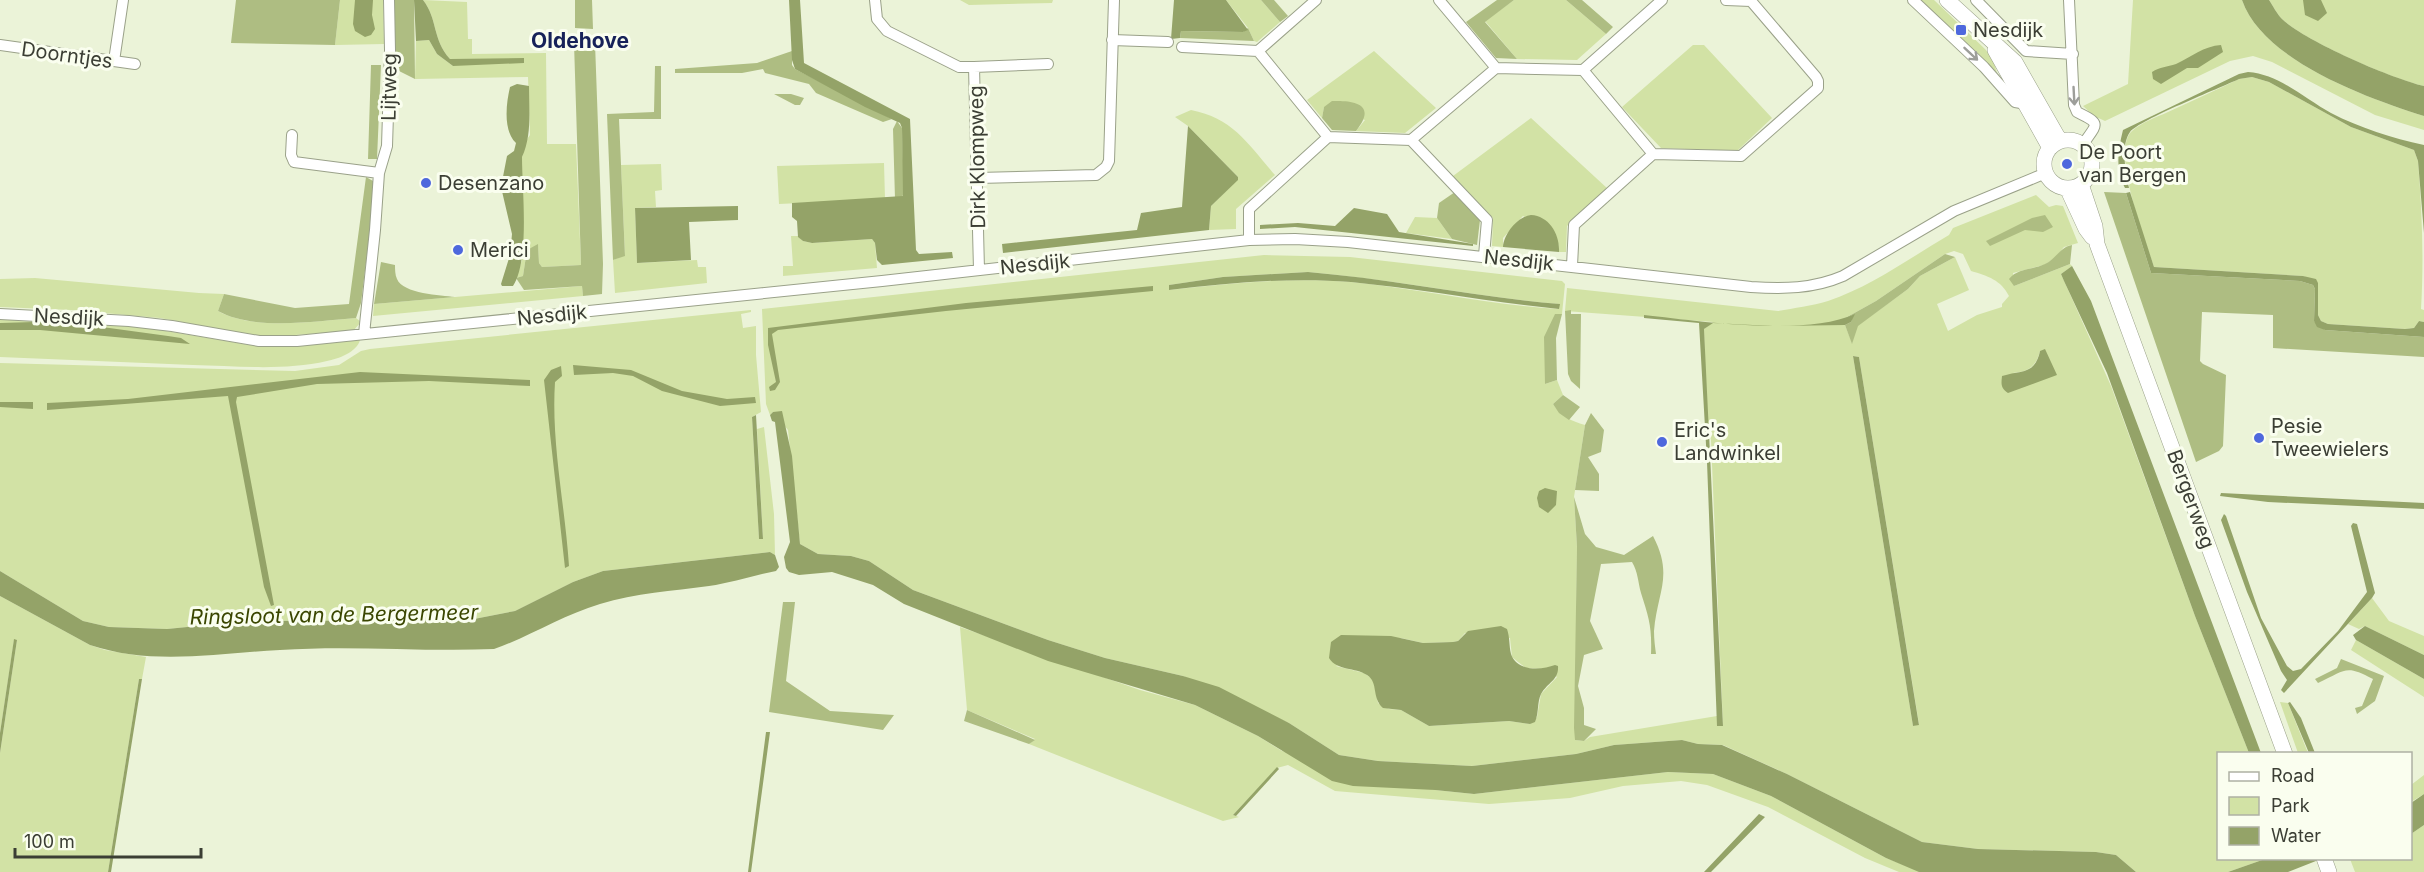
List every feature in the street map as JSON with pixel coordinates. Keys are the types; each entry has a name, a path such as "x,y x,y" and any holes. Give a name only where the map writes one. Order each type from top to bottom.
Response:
{"main road":[{"path":"1947,0 2015,62 2055,144"},
{"path":"1987,37 2027,104 2055,144"},
{"path":"2076,141 2083,144 2088,150 2092,165 2091,173 2074,186 2055,183 2046,173 2044,164 2055,144 2076,141"},
{"name":"Bergerweg","path":"2074,186 2095,226 2097,244 2128,330 2285,752"}],"street":[{"path":"114,61 123,0"},
{"name":"Lijtweg","path":"364,334 379,173 387,146 390,50 388,0"},
{"name":"Dirk Klompweg","path":"875,0 877,19 886,31 959,67 974,67 979,270"},
{"path":"978,178 1096,175 1102,172 1109,161 1114,0"},
{"path":"1182,47 1258,51 1316,0"},
{"path":"1440,0 1496,68"},
{"path":"1249,240 1249,209 1328,137 1411,140 1496,68 1582,70 1662,0"},
{"path":"1572,266 1574,225 1653,153 1741,156 1818,88 1816,77 1751,0 1726,0"},
{"path":"1912,0 1984,67 2015,102 2027,104"},
{"path":"1976,0 2026,51 2073,54"},
{"path":"2069,0 2075,110 2092,118 2095,123 2095,127 2083,144"},
{"path":"1112,40 1168,42"},
{"name":"Doorntjes","path":"0,45 135,64"},
{"path":"1258,51 1328,137"},
{"path":"974,67 1048,64"},
{"path":"1582,70 1653,153"},
{"path":"292,135 291,155 294,162 379,173"},
{"path":"1411,140 1487,220 1484,256"},
{"name":"Nesdijk","path":"0,314 129,321 259,341 297,341 1249,240 1340,241 1751,287 1795,288 1843,276 1963,207 2046,173"}],"green space":[{"path":"340,0 383,0 384,44 335,45"},
{"path":"423,0 467,2 468,39 472,39 472,54 546,53 547,144 576,144 581,265 542,267 539,263 538,245 527,250 523,276 516,278 522,260 522,157 525,142 530,135 528,77 415,79 416,41 429,40 437,54 453,66 475,59 450,59 440,44 431,14"},
{"path":"960,0 1053,0 1052,3 969,5"},
{"path":"1226,0 1261,0 1280,22 1257,42 1254,41 1248,28"},
{"path":"1514,0 1566,0 1606,34 1577,60 1517,59 1485,21"},
{"path":"1918,0 1934,0 1986,50 1993,60 1997,73"},
{"path":"2133,0 2242,0 2254,22 2271,41 2294,59 2347,87 2424,116 2424,130 2375,115 2272,62 2253,56 2230,61 2105,121 2094,116 2083,106 2128,84"},
{"path":"2269,0 2424,0 2424,86 2371,67 2310,38 2282,19"},
{"path":"1693,45 1704,45 1772,118 1737,151 1661,148 1622,107"},
{"path":"1374,51 1436,108 1405,133 1356,131 1365,120 1324,107 1322,118 1307,100"},
{"path":"2252,77 2269,82 2351,127 2414,150 2418,161 2421,198 2421,309 2424,310 2424,322 2419,321 2414,328 2405,329 2328,324 2321,321 2318,315 2318,283 2303,276 2154,267 2127,176 2126,141 2132,131 2145,122 2239,79"},
{"path":"1191,110 1218,119 1229,126 1248,143 1275,175 1236,209 1236,229 1209,230 1211,206 1238,177 1188,126 1175,117"},
{"path":"1531,118 1608,189 1567,226 1566,252 1559,252 1556,238 1552,233 1523,216 1503,238 1503,247 1492,246 1493,218 1453,176"},
{"path":"884,163 885,199 779,204 777,166"},
{"path":"661,164 662,190 655,191 656,207 635,208 637,263 697,260 698,267 706,267 707,283 615,293 613,260 625,255 621,165"},
{"path":"2036,195 2049,207 2063,206 2078,243 2064,247 2055,258 2044,265 2013,273 2014,286 2070,264 2072,266 2061,274 2111,386 2195,616 2249,752 2217,752 2217,860 2262,860 2228,872 2136,872 2116,855 2096,852 1978,849 1922,842 1787,774 1723,745 1698,744 1682,740 1614,745 1576,754 1472,766 1378,761 1339,755 1289,723 1183,676 1105,658 1048,640 913,590 869,561 851,556 818,554 800,544 788,430 773,412 770,415 766,404 762,309 1264,255 1350,257 1562,281 1565,284 1562,314 1555,315 1545,384 1557,380 1563,395 1553,404 1567,418 1585,425 1574,497 1577,547 1575,740 1584,741 1590,737 1717,716 1717,726 1723,726 1711,440 1706,413 1704,329 1713,322 1565,311 1567,288 1778,311 1822,303 1844,295 1890,271 1949,235 1953,228","holes":["1954,251 1963,254 1971,271 1998,282 2009,296 2002,307 1977,315 1948,331 1937,304 1969,290 1955,257 1920,276 1908,289 1857,326 1852,343 1845,325 1820,325 1840,321 1876,301 1945,254","1308,272 1559,304 1559,309 1351,282 1306,280 1260,282 1169,290 1169,285 1223,277","2040,351 2056,375 2013,373 2031,368","1853,356 1859,357 1919,724 1913,726","1465,633 1510,638 1512,657 1518,662 1526,668 1545,669 1557,677 1541,694 1537,717 1530,724 1509,721 1429,726 1401,710 1389,709 1378,703 1374,683 1364,673 1336,666 1401,638 1423,643 1458,641"]},
{"path":"1415,217 1437,218 1452,239 1406,233"},
{"path":"791,236 798,236 803,241 812,243 872,239 875,243 877,268 783,276 783,266 793,266"},
{"path":"35,278 224,294 218,311 249,321 286,323 356,318 361,322 353,331 257,336 160,318 71,310 0,307 0,279"},
{"path":"582,286 583,296 373,316 374,304"},
{"path":"751,310 751,312 741,314 743,328 756,326 761,412 752,417 759,539 763,539 757,429 764,427 774,514 775,555 770,552 603,571 573,582 515,611 469,620 248,621 167,629 109,627 83,621 0,571 0,363 295,371 339,365 361,351 370,349"},
{"path":"0,319 142,327 256,346 301,346 360,340 355,348 336,359 277,367 0,357"},
{"path":"0,596 90,645 146,657 142,679 139,679 108,872 0,872 0,753 17,640 14,640 0,733"},
{"path":"2372,598 2389,621 2424,636 2424,655 2365,626 2359,629 2348,624"},
{"path":"960,627 1140,690 1195,705 1258,736 1282,751 1435,790 1474,794 1668,772 1713,774 1771,796 1886,858 1922,872 1899,872 1865,858 1768,807 1707,785 1681,781 1623,786 1570,798 1489,804 1335,791 1288,765 1277,768 1233,815 1239,817 1223,821 1029,744 1035,739 967,710"},
{"path":"2356,640 2424,679 2424,697 2351,650"},
{"path":"2280,702 2288,703 2308,752 2298,752"},
{"path":"2424,775 2424,794 2412,801 2412,784"},
{"path":"2424,825 2424,872 2355,872 2350,860 2412,860 2412,833"}],"shaded area":[{"path":"236,0 340,0 335,45 231,43"},
{"path":"393,0 414,0 415,79 395,69"},
{"path":"575,0 592,0 593,29 575,28"},
{"path":"1261,0 1274,0 1288,16 1280,22"},
{"path":"1497,0 1514,0 1485,22 1517,59 1496,58 1466,22"},
{"path":"1566,0 1582,0 1613,27 1606,34"},
{"path":"1248,28 1254,41 1180,38 1181,31 1243,32"},
{"path":"574,43 595,43 603,264 602,294 583,296 582,286 524,290 516,278 523,276 527,250 538,244 539,263 542,267 581,265"},
{"path":"792,51 792,65 795,69 892,119 883,122 816,93 809,84 765,73 763,69 742,73 675,73 675,69 757,63"},
{"path":"371,65 381,65 377,159 368,159"},
{"path":"655,66 661,66 661,119 619,119 625,256 613,260 607,114 654,112"},
{"path":"774,94 791,94 804,98 800,105 795,105"},
{"path":"1332,101 1356,103 1361,106 1364,115 1356,131 1332,130 1322,118 1324,107"},
{"path":"897,121 902,128 904,194 901,198 895,199 893,129"},
{"path":"366,177 373,181 373,206 361,303 356,318 267,323 249,321 218,311 224,294 295,308 349,304"},
{"path":"1455,192 1480,220 1477,245 1452,239 1437,218 1439,203"},
{"path":"2104,192 2126,193 2151,273 2300,281 2313,285 2315,289 2314,321 2325,330 2424,337 2424,357 2273,348 2273,315 2202,312 2200,361 2226,375 2223,446 2219,451 2196,462"},
{"path":"2045,215 2053,227 2043,232 2025,230 1990,246 1986,241 2032,218"},
{"path":"2072,245 2070,264 2014,286 2009,279 2021,271 2045,264 2064,248"},
{"path":"1945,254 1955,257 1920,276 1908,289 1858,326 1852,344 1845,325 1851,322 1853,315 1840,321 1876,301"},
{"path":"381,262 395,265 397,279 407,288 423,293 455,297 374,304"},
{"path":"1571,310 1571,314 1581,314 1580,389 1571,381 1568,374 1565,311"},
{"path":"1555,314 1562,314 1556,338 1557,380 1545,384 1544,337"},
{"path":"1563,395 1580,407 1569,420 1559,413 1553,404"},
{"path":"1591,413 1604,430 1601,452 1588,457 1599,474 1599,491 1575,490 1585,425"},
{"path":"1574,497 1585,534 1596,547 1624,555 1653,536 1659,550 1663,573 1654,631 1656,654 1651,654 1649,623 1637,573 1632,562 1601,564 1590,621 1603,649 1584,655 1578,686 1584,708 1584,725 1596,729 1584,741 1575,740 1574,728 1577,547"},
{"path":"783,602 795,602 786,681 830,711 894,715 883,730 769,712"},
{"path":"2341,659 2384,676 2375,701 2357,714 2355,708 2362,706 2373,679 2351,670 2340,672 2318,683 2315,679 2337,668"},
{"path":"967,710 1035,740 1029,744 964,721"}],"water":[{"path":"355,0 373,0 372,15 375,29 371,35 365,37 355,31 353,24"},
{"path":"414,0 423,0 428,7 440,44 450,59 524,58 524,63 453,66 437,54 429,40 416,41"},
{"path":"789,0 800,0 804,63 910,119 916,250 919,254 952,252 953,258 882,265 877,260 875,243 872,239 812,243 798,237 797,221 792,217 792,203 903,196 902,128 900,123 795,69 792,60"},
{"path":"1174,0 1226,0 1248,30 1243,32 1181,31 1180,38 1171,39"},
{"path":"2242,0 2269,0 2282,19 2310,38 2371,67 2424,86 2424,116 2347,87 2294,59 2271,41 2254,22"},
{"path":"2303,0 2321,0 2327,13 2318,21 2305,15"},
{"path":"2221,45 2223,52 2198,68 2187,68 2161,84 2153,79 2152,72 2155,70 2176,64 2209,47"},
{"path":"2248,72 2281,82 2331,113 2353,123 2388,136 2424,145 2424,233 2418,161 2414,150 2351,127 2269,82 2252,77 2239,79 2181,104 2148,120 2130,132 2124,152 2129,188 2125,188 2118,159 2123,130 2239,74"},
{"path":"517,84 529,86 529,131 522,157 524,205 522,260 513,286 502,286 510,255 512,234 501,187 507,156 514,151 516,143 509,132 507,109 510,87"},
{"path":"1188,126 1238,177 1238,180 1211,206 1209,230 1003,253 1002,244 1137,230 1141,213 1182,207"},
{"path":"2130,192 2154,267 2303,276 2316,279 2318,315 2321,321 2328,324 2405,329 2414,328 2419,321 2424,322 2424,337 2325,330 2317,327 2314,321 2315,289 2313,285 2300,281 2151,273 2126,193"},
{"path":"738,206 738,220 689,222 691,260 637,263 635,208"},
{"path":"1354,208 1387,214 1399,232 1473,244 1473,246 1295,227 1260,229 1260,225 1298,223 1335,226"},
{"path":"1531,215 1543,219 1552,227 1558,239 1559,252 1503,247 1512,227 1521,219"},
{"path":"2072,266 2091,301 2261,752 2249,752 2195,616 2107,373 2061,274"},
{"path":"1308,272 1560,304 1559,309 1351,282 1305,280 1169,290 1169,285 1223,277"},
{"path":"1153,286 1153,291 778,330 772,334 780,382 775,390 770,391 769,387 776,382 768,345 768,328 966,303"},
{"path":"1855,314 1851,322 1845,325 1784,326 1834,321"},
{"path":"1644,315 1725,324 1713,323 1704,329 1723,726 1717,726 1699,323 1644,318"},
{"path":"0,323 80,324 168,336 181,338 190,344 40,330 0,330"},
{"path":"2045,349 2057,375 2008,393 2002,386 2002,376 2031,368 2038,359 2040,351"},
{"path":"1853,356 1859,357 1919,725 1913,726"},
{"path":"573,365 631,370 682,391 727,399 755,397 756,403 720,406 662,391 633,376 613,373 574,375"},
{"path":"561,366 562,376 555,382 554,405 569,566 565,568 544,380 551,370"},
{"path":"360,372 530,380 530,386 429,381 317,384 237,397 236,402 274,605 271,606 264,587 228,396 47,410 47,403 128,399"},
{"path":"0,402 33,402 33,409 0,407"},
{"path":"782,411 792,456 800,544 818,554 851,556 869,561 913,590 1048,640 1105,658 1219,687 1289,723 1339,755 1378,761 1472,766 1576,754 1614,745 1682,740 1698,744 1722,745 1787,774 1922,842 1978,849 2096,852 2116,855 2136,872 1919,872 1886,858 1771,796 1713,774 1668,772 1474,794 1353,786 1332,781 1258,736 1195,705 1048,661 904,604 873,585 832,572 799,575 789,572 784,557 790,542 775,422 772,421 770,415 773,412"},
{"path":"756,415 763,539 759,539 752,417"},
{"path":"1545,488 1557,491 1556,505 1548,513 1539,507 1537,498 1539,491"},
{"path":"2221,493 2424,503 2424,509 2268,502 2220,496"},
{"path":"2224,514 2261,618 2287,666 2293,671 2301,669 2338,631 2367,592 2351,526 2353,523 2357,524 2375,593 2284,693 2281,690 2287,680 2247,592 2221,520"},
{"path":"770,552 775,555 779,567 776,571 717,585 614,600 573,614 494,649 333,648 161,657 137,655 90,645 0,596 0,571 83,621 109,627 167,629 248,621 469,620 515,611 573,582 603,571"},
{"path":"1501,626 1507,629 1511,654 1519,664 1530,668 1558,666 1557,675 1541,694 1535,722 1530,724 1509,721 1429,726 1401,710 1383,708 1377,699 1371,678 1341,667 1329,658 1331,642 1341,635 1391,636 1423,643 1453,642 1458,641 1468,631"},
{"path":"2365,626 2424,655 2424,679 2356,640 2353,635"},
{"path":"14,639 17,640 0,753 0,733"},
{"path":"139,679 142,679 111,872 108,872"},
{"path":"2290,702 2301,718 2315,752 2309,752 2288,703"},
{"path":"766,732 770,732 751,872 748,872"},
{"path":"1277,767 1279,769 1236,816 1233,815"},
{"path":"2424,794 2424,825 2412,833 2412,802"},
{"path":"1759,814 1765,817 1711,872 1704,872"},
{"path":"2262,860 2318,860 2288,872 2228,872"}],"place":[{"name":"Nesdijk","path":"1961,30"},
{"name":"De Poort van Bergen","path":"2067,164"},
{"name":"Desenzano","path":"426,183"},
{"name":"Merici","path":"458,250"},
{"name":"Pesie Tweewielers","path":"2259,438"},
{"name":"Eric's Landwinkel","path":"1662,442"}],"district":[{"name":"Oldehove","path":"580,41"}],"water label":[{"name":"Ringsloot van de Bergermeer","path":"334,615"}]}
